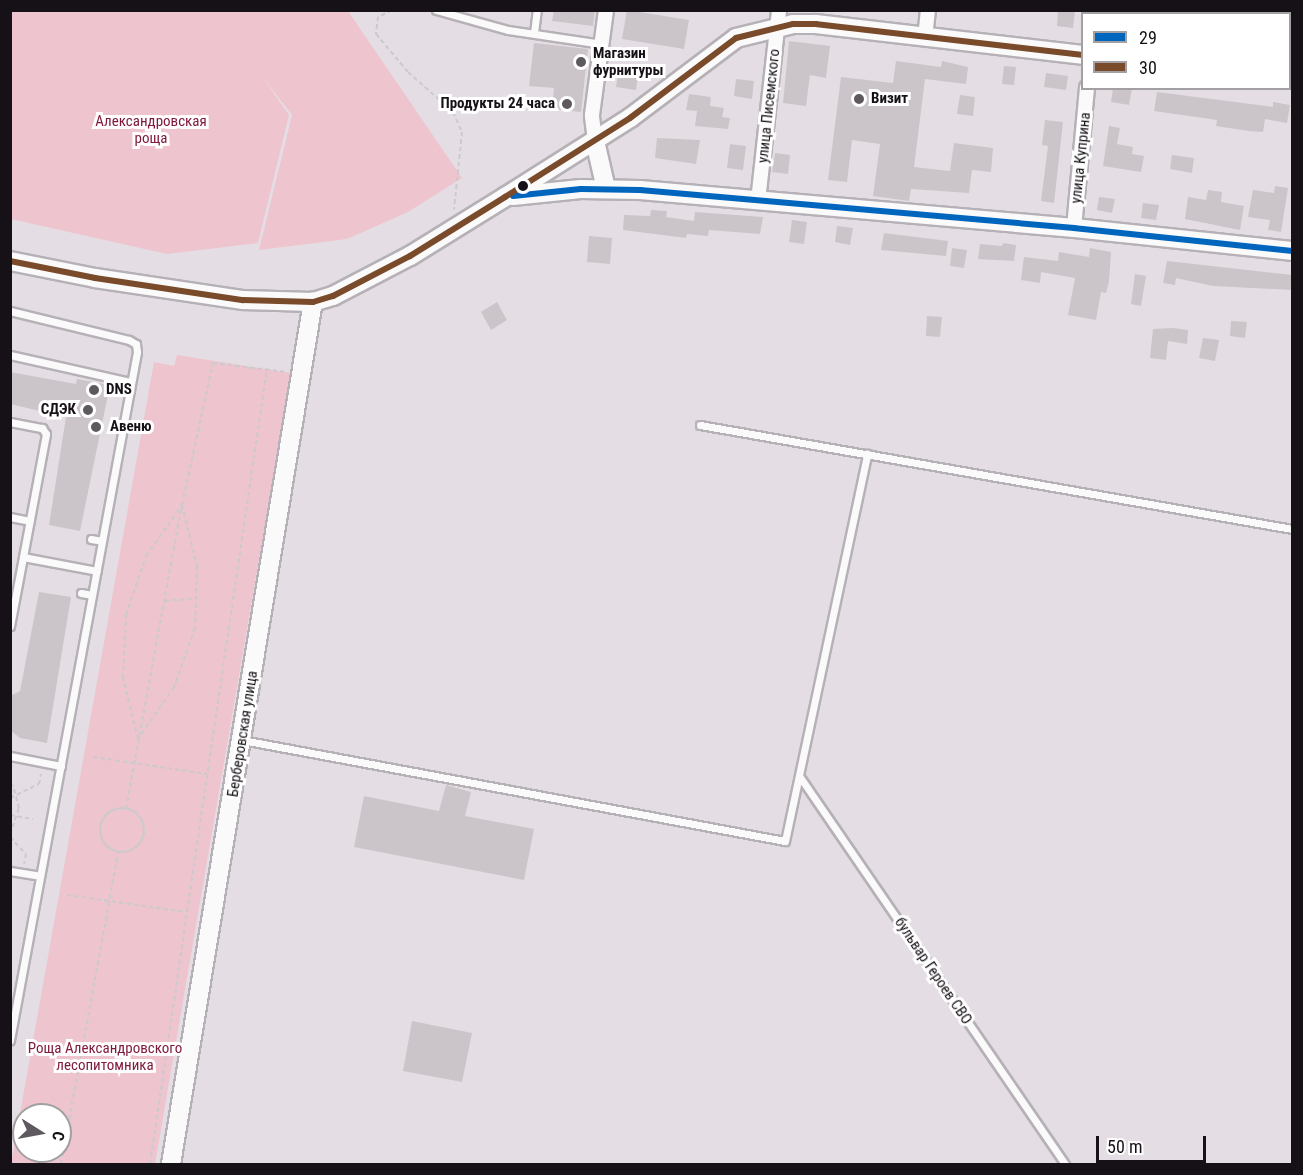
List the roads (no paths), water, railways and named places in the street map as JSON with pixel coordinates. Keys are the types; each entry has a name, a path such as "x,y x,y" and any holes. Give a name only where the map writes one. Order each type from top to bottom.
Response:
{"main road":[{"path":"10,261 95,278 243,300 313,302 333,297 452,230 595,141 720,46 778,19 1081,55"},
{"path":"595,141 606,189"},
{"path":"505,197 540,191 606,189 1074,228 1293,251"},
{"name":"Берберовская улица","path":"171,1164 303,375 313,302"}],"street":[{"path":"595,141 592,115 606,10"},
{"path":"925,38 928,10"},
{"name":"улица Писемского","path":"758,201 778,19"},
{"name":"улица Куприна","path":"1074,228 1087,90"}],"lane":[{"path":"436,10 534,33 602,44"},
{"path":"534,33 537,10"},
{"path":"10,311 129,340 136,344 137,352 10,1040"},
{"path":"10,355 131,382"},
{"path":"10,422 42,428 46,434 23,557 14,586 10,626"},
{"path":"700,425 1293,529"},
{"path":"242,740 785,841 867,454"},
{"path":"10,518 30,521"},
{"path":"91,539 102,541"},
{"path":"23,557 97,571"},
{"path":"81,592 92,595"},
{"path":"10,756 61,766"},
{"name":"бульвар Героев СВО","path":"800,777 1065,1164"},
{"path":"10,871 40,876"}],"place":[{"name":"Магазин фурнитуры","path":"581,62"},
{"name":"Визит","path":"859,99"},
{"name":"Продукты 24 часа","path":"567,104"},
{"name":"DNS","path":"94,390"},
{"name":"СДЭК","path":"88,410"},
{"name":"Авеню","path":"96,427"}],"park label":[{"name":"Александровская роща","path":"151,130"},
{"name":"Роща Александровского лесопитомника","path":"105,1056"}]}
